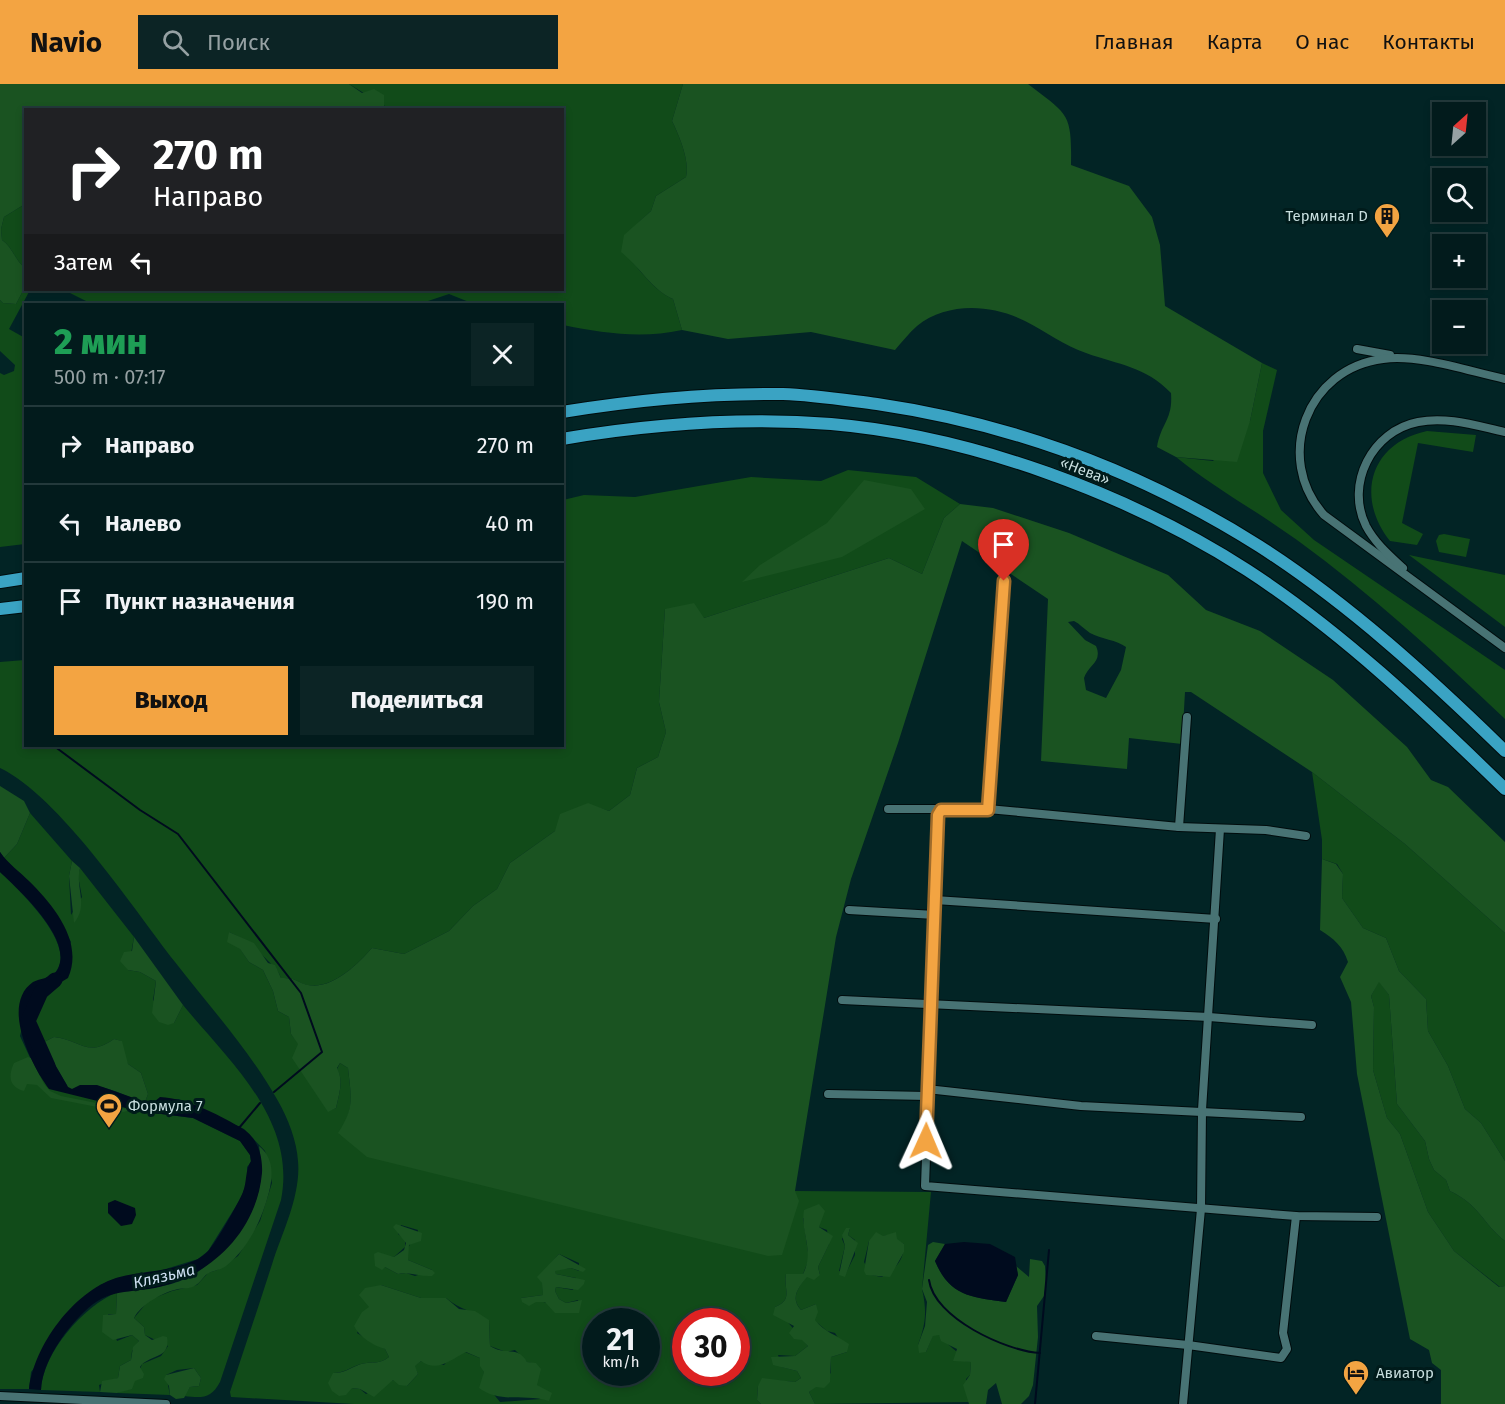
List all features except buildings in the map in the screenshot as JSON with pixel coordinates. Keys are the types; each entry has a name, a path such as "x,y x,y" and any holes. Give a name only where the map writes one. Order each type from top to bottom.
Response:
{"highway":[{"name":"«Нева»","path":"564,412 616,403 712,395 784,394 916,410 976,423 1048,445 1123,472 1188,504 1260,547 1341,604 1505,751"},
{"name":"«Нева»","path":"564,439 617,430 708,422 834,424 967,449 1038,470 1123,503 1174,528 1247,570 1324,626 1393,685 1505,789"},
{"path":"0,582 24,578"},
{"path":"0,609 24,606"}],"street":[{"path":"1357,349 1505,379"},
{"path":"1411,359 1371,361 1348,369 1320,392 1307,414 1300,435 1299,461 1306,488 1317,507 1345,533 1505,646"},
{"path":"1433,594 1387,554 1365,524 1359,493 1360,480 1367,460 1390,433 1419,422 1461,422 1505,432"},
{"path":"988,810 1004,581"},
{"path":"1179,827 1187,717"},
{"path":"888,809 988,810 1179,827 1266,830 1306,836"},
{"path":"941,810 938,815 925,1186 1296,1216 1377,1217"},
{"path":"1183,1404 1201,1209 1202,1110 1220,829"},
{"path":"935,900 1216,919"},
{"path":"849,910 935,915"},
{"path":"842,1000 1209,1017 1312,1025"},
{"path":"828,1094 927,1092 1081,1106 1202,1110 1301,1117"},
{"path":"1096,1336 1188,1344 1281,1358 1287,1349 1283,1333 1296,1216"},
{"path":"0,1396 166,1404"}],"green space":[{"path":"0,84 349,84 362,93 374,89 384,95 384,108 24,108 24,205 4,217 1,229 2,240 24,267 24,289 16,304 3,303 0,300"},
{"path":"349,84 683,84 672,121 685,156 686,177 656,196 651,211 639,222 622,251 652,284 673,299 682,330 652,334 622,334 593,330 564,325 564,303 472,303 449,294 422,303 90,303 66,291 564,291 564,108 384,108 385,106"},
{"path":"683,84 1028,84 1052,102 1065,116 1070,134 1071,165 1129,186 1152,217 1160,245 1165,306 1262,363 1250,421 1237,462 1176,457 1157,447 1169,416 1171,402 1171,393 1161,384 1131,367 1078,350 1025,321 998,311 970,308 942,313 917,326 895,350 811,332 728,339 682,330 673,299 652,284 621,252 624,235 651,211 656,196 686,177 685,156 672,121"},
{"path":"24,205 24,267 2,240 1,229 4,217"},
{"path":"24,289 24,291 29,291 9,329 24,337 24,544 0,547 0,373 4,375 14,371 15,365 0,351 0,300 3,303 16,304"},
{"path":"1262,363 1277,370 1263,431 1263,473 1281,510 1314,540 1505,670 1505,719 1378,603 1297,540 1176,457 1213,461 1250,421"},
{"path":"1427,431 1476,435 1473,452 1418,443 1402,523 1423,534 1417,545 1390,541 1379,524 1373,507 1371,490 1374,474 1381,459 1392,447 1408,437"},
{"path":"848,470 916,477 960,504 944,518 922,574 889,558 704,618 665,609 659,702 666,732 658,757 637,768 630,795 609,811 588,804 510,863 497,889 473,906 449,931 404,954 372,948 344,974 326,984 316,986 294,979 281,978 254,944 229,932 249,962 263,970 273,991 278,1011 289,1017 291,1034 299,1044 293,1058 328,1111 336,1108 341,1083 337,1069 340,1063 348,1068 350,1109 339,1134 795,1191 931,1192 922,1289 925,1317 918,1345 926,1352 933,1335 939,1335 965,1361 971,1362 970,1375 966,1379 971,1402 815,1404 809,1392 831,1373 831,1357 847,1352 835,1333 827,1331 814,1320 816,1304 801,1310 796,1301 798,1289 807,1276 820,1275 818,1267 829,1244 827,1230 819,1227 820,1218 803,1218 809,1259 803,1274 786,1274 786,1297 781,1304 775,1307 808,1346 795,1356 778,1355 782,1367 797,1371 801,1378 795,1382 770,1380 758,1386 757,1400 761,1404 354,1404 231,1397 230,1392 287,1223 297,1186 297,1154 294,1138 282,1108 255,1065 94,855 46,803 23,782 0,768 0,662 24,660 24,747 564,747 564,500 584,495 635,497 751,477 821,481","holes":["401,1225 418,1230 416,1241 412,1241 408,1248 408,1260 432,1270 415,1276 406,1273 398,1274 385,1267 385,1256 394,1257 405,1247 405,1239 398,1234","850,1228 848,1235 855,1240 855,1255 846,1273 839,1271 845,1246 842,1239","887,1235 904,1244 902,1255 898,1264 882,1277 871,1275 864,1262 869,1241","559,1254 579,1263 579,1271 571,1268 554,1270 556,1274 576,1278 573,1290 556,1287 555,1291 559,1299 566,1303 578,1300 579,1309 559,1312 549,1303 521,1298 543,1295 544,1277","381,1285 421,1298 446,1298 489,1321 490,1346 506,1352 515,1350 527,1362 536,1364 537,1385 541,1399 500,1402 483,1381 484,1372 480,1358 465,1352 450,1358 444,1365 421,1361 414,1366 418,1374 407,1386 393,1380 366,1394 360,1389 352,1388 333,1373 361,1364 379,1362 389,1357 385,1349 357,1333"]},
{"path":"864,480 911,489 925,509 842,557 742,582 760,565 827,523"},
{"path":"960,504 993,508 1069,533 1168,575 1206,610 1260,631 1333,680 1407,747 1431,780 1448,787 1505,842 1505,933 1405,844 1312,772 1191,692 1185,692 1182,744 1129,738 1127,769 1041,761 1048,599 962,541 898,743 851,879 836,937 795,1191 799,1201 782,1255 768,1256 367,1157 338,1133 349,1109 351,1094 348,1068 340,1063 337,1068 341,1083 336,1108 328,1112 292,1058 298,1044 291,1034 289,1017 278,1011 273,991 263,970 249,962 240,949 227,942 229,932 254,943 268,963 275,965 281,978 317,986 335,980 344,974 372,948 404,954 449,931 473,906 497,889 510,863 555,831 560,814 588,803 609,811 630,795 637,768 658,757 666,732 659,702 665,609 694,603 704,618 889,558 922,574 944,518","holes":["1074,621 1090,633 1126,647 1121,670 1106,698 1086,690 1084,678 1096,660 1098,651 1096,646 1085,640 1068,622"]},
{"path":"1439,535 1470,539 1466,557 1439,552 1436,541"},
{"path":"1409,555 1505,575 1505,627"},
{"path":"1312,772 1405,844 1505,933 1505,1161 1481,1123 1465,1109 1448,1066 1428,1031 1426,999 1399,971 1386,938 1363,928 1342,898 1343,874 1337,864 1322,859 1322,840"},
{"path":"0,786 24,801 30,813 17,844 4,858 0,852"},
{"path":"30,813 72,861 69,876 71,915 82,897 78,876 80,868 134,937 128,970 140,972 156,981 153,1000 174,1023 183,1005 238,1070 255,1094 269,1118 279,1144 283,1171 281,1200 220,1382 213,1392 205,1396 184,1396 190,1387 199,1386 201,1378 194,1368 177,1370 166,1375 170,1395 117,1393 134,1381 142,1364 161,1356 168,1346 145,1335 144,1327 134,1318 149,1300 197,1285 208,1273 217,1270 238,1256 260,1221 272,1183 265,1151 244,1129 179,1099 145,1102 148,1094 141,1073 128,1064 121,1041 114,1039 90,1048 54,1037 38,1045 31,1028 31,1011 39,996 55,987 71,942 42,897 4,858 17,844"},
{"path":"1322,859 1336,864 1343,874 1342,898 1363,928 1386,938 1399,971 1426,999 1428,1031 1448,1066 1465,1109 1481,1123 1505,1161 1505,1241 1475,1208 1450,1191 1446,1180 1434,1170 1425,1141 1397,1104 1389,995 1379,982 1371,996 1374,1007 1373,1070 1387,1118 1400,1134 1428,1212 1454,1251 1499,1287 1505,1286 1505,1404 1441,1404 1441,1370 1432,1363 1429,1350 1410,1339 1357,1074 1351,1002 1340,977 1348,962 1337,943 1320,930"},
{"path":"72,861 80,868 81,910 74,923 69,876"},
{"name":"Формула 7","path":"0,872 31,903 52,931 61,959 55,973 33,983 20,1036 38,1075 138,1111 193,1118 240,1141 250,1155 251,1162 247,1167 247,1181 241,1198 208,1251 198,1259 156,1272 117,1278 100,1285 31,1372 29,1389 0,1389"},
{"path":"134,937 183,1005 174,1023 168,1025 159,1022 152,1013 156,981 140,972 128,970 120,961 124,952 132,951"},
{"path":"1379,981 1389,995 1397,1104 1425,1141 1434,1170 1446,1180 1450,1191 1475,1208 1505,1241 1505,1286 1500,1287 1454,1251 1428,1212 1400,1134 1387,1118 1373,1070 1374,1007 1371,996"},
{"path":"54,1037 90,1048 114,1039 122,1041 128,1064 141,1073 148,1094 145,1102 100,1087 82,1086 72,1089 68,1087 50,1056 38,1045"},
{"path":"28,1057 31,1058 50,1091 61,1096 132,1110 123,1112 51,1098 37,1085 27,1084 24,1091 15,1087 11,1080 14,1063"},
{"path":"259,1146 270,1161 271,1179 263,1212 248,1242 226,1266 207,1274 198,1284 153,1299 137,1313 134,1318 144,1327 145,1335 152,1340 167,1337 166,1350 140,1367 144,1374 143,1378 135,1381 132,1389 117,1393 100,1392 102,1381 118,1378 120,1366 131,1360 133,1347 139,1341 132,1335 113,1340 102,1332 103,1315 116,1314 117,1292 180,1281 199,1271 218,1254 243,1225 255,1202 261,1176"},
{"path":"819,1204 825,1211 819,1227 833,1236 818,1267 820,1275 814,1280 807,1277 796,1293 796,1301 801,1310 816,1304 818,1312 815,1320 849,1344 847,1352 831,1357 830,1382 824,1388 816,1387 809,1392 815,1404 761,1404 757,1400 758,1386 762,1378 795,1382 801,1378 797,1371 773,1365 771,1357 795,1356 808,1346 802,1340 794,1339 789,1333 794,1326 773,1315 775,1307 781,1304 786,1297 786,1274 803,1274 808,1257 804,1210"},
{"path":"396,1224 422,1233 421,1241 409,1245 408,1260 432,1270 435,1273 432,1276 398,1274 385,1267 382,1270 375,1266 374,1254 378,1252 394,1257 404,1250 406,1243 393,1227"},
{"path":"846,1228 850,1228 848,1235 858,1243 845,1277 839,1275 845,1246 842,1235"},
{"path":"876,1232 883,1236 896,1232 897,1239 904,1244 904,1252 890,1277 866,1275 864,1271 869,1241"},
{"path":"933,1242 945,1244 935,1261 948,1282 963,1293 983,1299 1006,1302 1018,1275 1016,1266 1029,1277 1030,1259 1042,1261 1045,1266 1044,1296 1037,1306 1038,1337 1033,1385 1029,1396 1021,1404 1002,1404 996,1383 988,1390 986,1404 969,1404 963,1385 970,1375 971,1362 953,1361 957,1349 941,1341 939,1335 933,1336 926,1352 919,1353 918,1345 925,1326 927,1302 922,1289 928,1245"},
{"path":"559,1254 586,1269 583,1272 571,1268 555,1271 556,1274 585,1280 578,1290 556,1287 555,1291 559,1299 566,1303 582,1300 579,1313 555,1313 545,1302 536,1302 529,1306 522,1302 521,1298 543,1295 542,1283 537,1277"},
{"path":"381,1285 421,1298 446,1298 459,1309 475,1311 489,1320 490,1346 515,1352 527,1362 536,1363 541,1369 537,1385 552,1393 549,1401 496,1396 487,1393 479,1388 484,1372 480,1366 480,1358 466,1352 438,1366 421,1361 415,1366 418,1374 407,1386 399,1385 393,1380 374,1397 360,1389 352,1388 346,1395 339,1396 332,1391 328,1383 333,1373 361,1364 382,1361 389,1357 385,1349 367,1340 354,1326 362,1312 369,1307 359,1295 365,1288"},
{"path":"117,1292 116,1314 108,1314 117,1341 132,1335 139,1341 132,1351 131,1360 120,1366 118,1378 99,1385 100,1392 41,1390 43,1375 49,1361 67,1332 91,1308"},
{"path":"194,1368 201,1378 199,1386 190,1387 184,1398 176,1399 170,1395 169,1386 164,1379 166,1375"}],"water":[{"path":"0,852 57,913 69,938 72,965 68,978 35,998 31,1018 34,1038 50,1056 68,1087 72,1089 80,1085 97,1085 145,1102 154,1102 160,1097 171,1098 202,1108 251,1135 258,1147 262,1166 258,1194 251,1213 229,1246 197,1272 179,1281 159,1287 111,1295 93,1304 76,1320 55,1348 45,1369 41,1390 29,1389 32,1372 47,1339 71,1308 100,1285 116,1278 177,1267 200,1258 212,1247 237,1204 251,1161 250,1155 240,1141 193,1118 138,1111 49,1089 35,1066 22,1036 19,1005 24,992 33,982 55,973 59,966 60,954 57,941 41,914 0,872"},
{"path":"115,1200 135,1208 136,1215 132,1224 121,1226 108,1213 108,1203"},
{"path":"964,1242 990,1244 1015,1257 1018,1275 1006,1302 963,1293 948,1282 941,1273 935,1261 945,1244"}],"waterway":[{"path":"55,747 140,810 178,834 301,993 322,1052 274,1092"},
{"name":"Клязьма","path":"48,1066 28,1021 41,992 55,980"},
{"path":"239,1128 260,1103"},
{"path":"1035,1404 1049,1250"},
{"path":"929,1280 934,1294 957,1319 991,1339 1026,1351 1040,1353"}],"place":[{"name":"Терминал D","path":"1387,239"},
{"name":"Формула 7","path":"109,1129"},
{"name":"Авиатор","path":"1356,1396"}],"route":[{"path":"926,1141 938,815 941,810 988,810 1004,581"}]}
